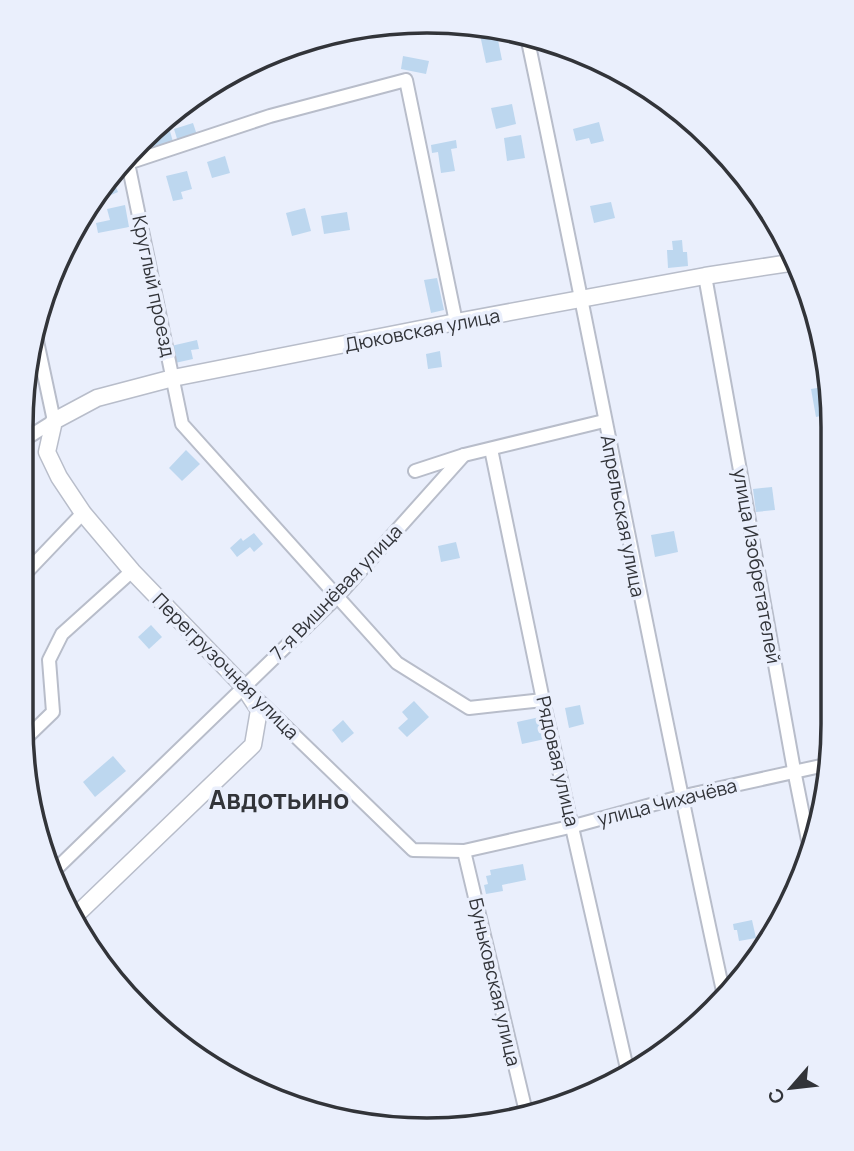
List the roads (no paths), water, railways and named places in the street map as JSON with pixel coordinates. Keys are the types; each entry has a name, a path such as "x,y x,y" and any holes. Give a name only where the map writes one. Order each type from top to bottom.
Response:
{"street":[{"name":"Апрельская улица","path":"529,47 583,300 604,421 680,797 722,985"},
{"name":"Круглый проезд","path":"138,160 270,116 406,80 456,323"},
{"name":"Круглый проезд","path":"129,169 182,425 397,663 469,708 543,700"},
{"name":"Дюковская улица","path":"54,421 97,398 173,378 705,276 785,264"},
{"name":"улица Изобретателей","path":"705,276 806,830"},
{"path":"33,434 54,421 40,356"},
{"name":"Перегрузочная улица","path":"54,421 47,453 59,477 83,513 132,571 243,686 413,850 464,851"},
{"path":"415,471 464,455 604,421"},
{"name":"Рядовая улица","path":"491,449 543,700 574,826 626,1064"},
{"name":"7-я Вишнёвая улица","path":"59,866 338,596 464,455"},
{"path":"33,565 83,513"},
{"path":"33,731 54,712 49,660 62,634 132,571"},
{"path":"81,911 253,744 259,710 243,686"},
{"name":"улица Чихачёва","path":"464,851 818,766"},
{"name":"Буньковская улица","path":"464,851 524,1105"}],"district":[{"name":"Авдотьино","path":"279,800"}]}
